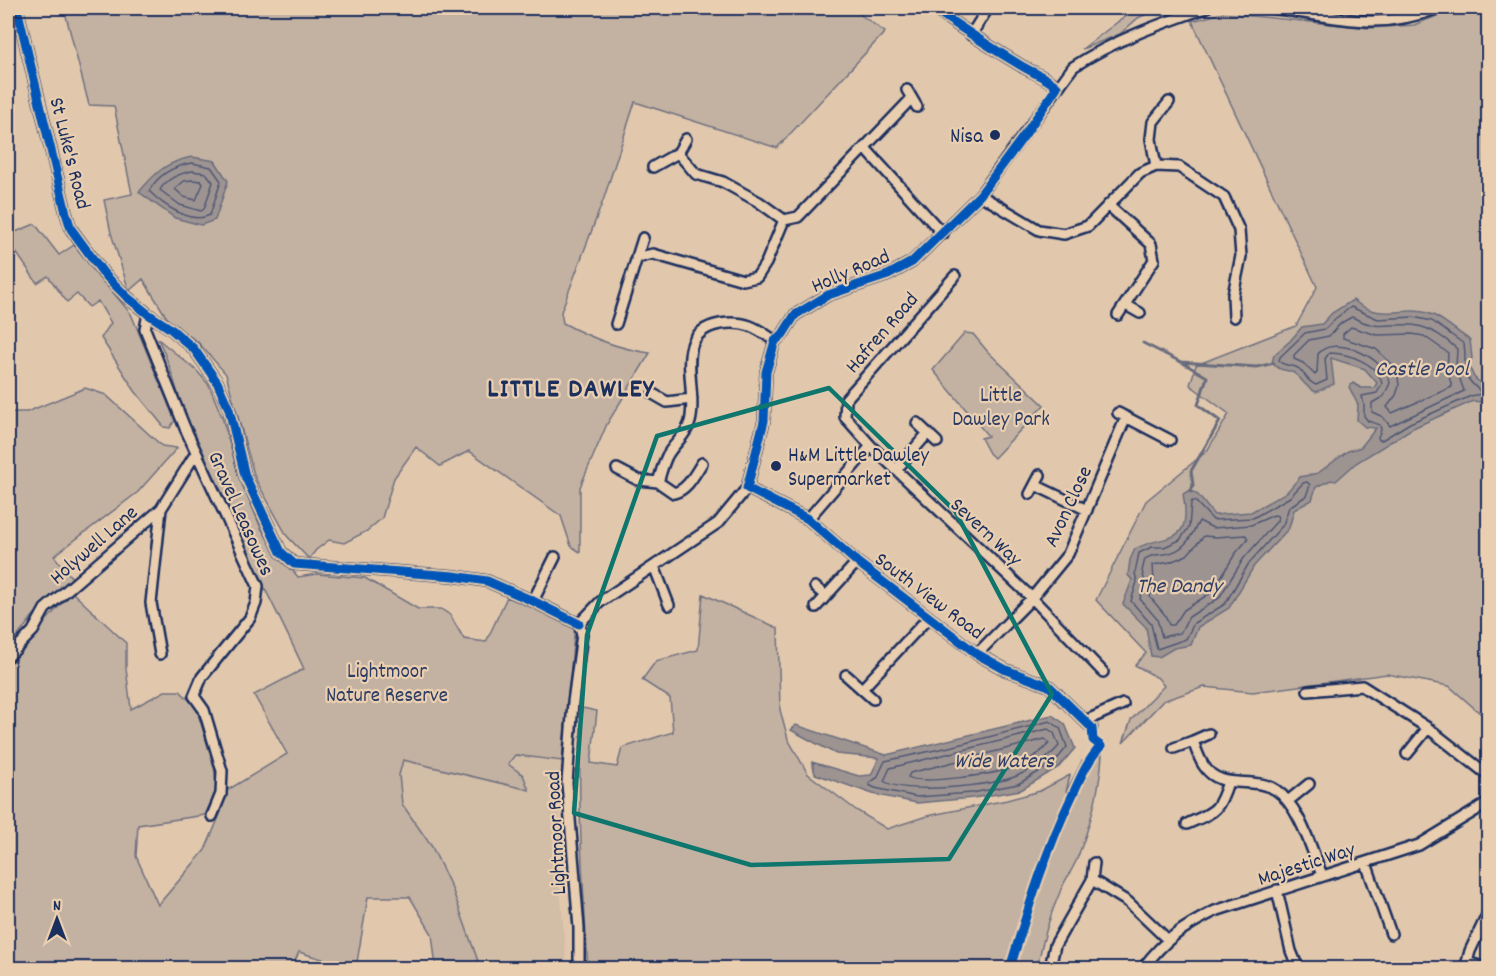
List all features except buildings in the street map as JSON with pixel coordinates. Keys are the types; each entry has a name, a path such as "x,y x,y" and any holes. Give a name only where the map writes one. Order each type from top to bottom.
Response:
{"street":[{"name":"St Luke's Road","path":"17,8 71,229 104,274 148,315 171,329 194,349 217,382 229,409 245,476 281,552 294,564 454,576 487,581 579,624"},
{"path":"933,8 971,35 1032,72 1048,78 1057,87"},
{"path":"971,35 988,8"},
{"name":"Holly Road","path":"579,624 600,602 718,523 747,488 764,421 766,372 775,341 783,334 795,315 828,295 888,275 912,262 943,234 980,195 1073,66 1094,53 1183,15 1206,8"},
{"path":"1272,8 1322,12 1383,22 1415,12 1439,8"},
{"path":"678,153 696,174 723,182 759,202 784,220 798,217 912,99"},
{"path":"1156,166 1150,139 1153,122 1169,102"},
{"path":"653,167 678,153 686,139"},
{"path":"864,148 943,234"},
{"path":"980,195 1039,230 1064,234 1088,226 1140,173 1156,166 1179,167 1224,196 1239,230 1241,256 1233,295 1234,317"},
{"path":"1108,204 1151,244 1154,260 1118,315"},
{"path":"636,258 652,254 743,280 757,277 766,263 784,220"},
{"path":"616,324 643,238"},
{"name":"Hafren Road","path":"845,417 846,399 956,276"},
{"path":"1126,305 1140,313"},
{"name":"Gravel Leasowes","path":"148,315 145,329 196,453 258,586 256,603 250,618 202,677 194,696 204,710 222,771 221,794 212,816"},
{"path":"658,482 667,457 687,430 690,419 692,399 690,345 703,330 730,322 744,323 760,330 775,341"},
{"path":"653,394 667,402 692,399"},
{"name":"Avon Close","path":"977,654 1032,598 1068,554 1122,415 1170,440"},
{"name":"Severn Way","path":"845,417 871,446 1032,598 1103,672"},
{"path":"917,423 937,442"},
{"path":"896,470 928,433"},
{"path":"808,519 871,446"},
{"name":"Holywell Lane","path":"8,657 33,631 45,609 160,509 196,453"},
{"path":"617,469 638,480 658,482 674,493 682,490 688,484 702,462"},
{"path":"1030,494 1040,475"},
{"path":"1035,485 1087,510"},
{"name":"South View Road","path":"747,488 808,519 928,618 977,654 1006,670 1049,686 1092,728"},
{"path":"160,509 151,603 160,654"},
{"path":"533,601 555,557"},
{"path":"816,607 858,562"},
{"path":"654,566 669,605"},
{"path":"815,587 826,596"},
{"path":"862,689 928,618"},
{"name":"Lightmoor Road","path":"579,624 582,634 573,702 567,783 579,928 579,969"},
{"path":"846,675 873,699"},
{"path":"1308,691 1362,686 1428,728 1488,775"},
{"path":"1085,721 1123,704"},
{"path":"1407,754 1428,728"},
{"path":"1174,748 1209,734"},
{"path":"1192,741 1204,766 1214,777 1227,782 1265,784 1278,791 1288,801 1299,819 1323,875"},
{"path":"1192,818 1211,813 1221,804 1227,782"},
{"path":"1288,801 1309,784"},
{"name":"Majestic Way","path":"1143,969 1158,948 1186,926 1215,911 1419,845 1488,803"},
{"path":"1050,969 1055,945 1092,880 1094,863"},
{"path":"1366,863 1391,934"},
{"path":"1092,880 1128,902 1168,940"},
{"path":"1277,890 1291,951 1298,969"},
{"path":"1485,969 1466,965 1470,951 1488,914"}],"highlighted area":[{"path":"829,388 955,511 1052,694 949,859 751,865 574,813 587,635 657,436"}],"shaded area":[{"path":"515,755 562,761 558,865 567,968 484,968 478,961 453,891 432,847 402,804 399,775 403,760 528,789 523,775 508,764"}],"green space":[{"path":"64,8 851,8 885,32 777,148 635,102 604,198 561,312 563,323 584,333 616,346 650,353 607,424 580,487 580,552 571,546 561,516 469,451 440,466 416,447 394,478 382,518 367,531 344,543 329,540 309,559 287,536 255,478 226,374 197,341 170,323 143,279 129,291 111,233 104,200 132,194 114,106 89,105"},
{"path":"1136,8 1160,8 1138,18 1120,34 1082,49"},
{"path":"1457,8 1488,8 1488,720 1449,686 1387,674 1253,692 1204,687 1163,701 1123,743 1131,720 1164,686 1158,678 1135,665 1146,653 1096,600 1146,501 1207,451 1229,414 1190,385 1196,365 1296,326 1317,287 1192,21 1223,13 1369,28 1414,25"},
{"path":"35,224 59,255 74,245 131,314 175,420 170,428 164,427 135,391 101,338 111,323 98,301 89,307 77,294 67,302 48,276 37,283 8,240 8,235"},
{"name":"Little Dawley Park","path":"965,333 973,334 988,352 1044,405 994,458 981,438 988,436 933,370"},
{"name":"Lightmoor Nature Reserve","path":"158,339 197,371 209,385 222,417 238,473 261,528 298,577 317,574 365,578 418,609 441,609 450,615 464,639 486,642 507,597 575,625 562,761 515,755 508,764 523,775 529,790 403,760 399,775 402,804 432,847 453,891 478,961 484,968 436,968 432,934 410,897 368,897 356,968 299,952 292,968 8,968 8,663 72,592 126,643 126,668 131,709 165,691 180,691 196,707 214,766 217,789 205,815 138,825 136,856 158,905 205,850 221,812 226,791 287,754 254,695 304,669 203,460"},
{"path":"85,388 106,395 162,446 177,448 138,492 54,556 72,578 33,616 8,649 8,412 27,412"},
{"path":"703,594 778,628 780,710 788,739 808,774 856,810 887,829 927,816 1040,791 1070,775 1066,792 1082,761 1102,755 1097,795 1090,821 1077,859 1052,911 1037,968 588,968 580,806 582,708 597,711 591,763 617,767 622,748 673,732 670,698 642,680 656,661 698,650"}],"water":[{"path":"192,157 215,161 228,181 215,220 201,225 175,218 139,192 162,169"},
{"path":"1353,300 1375,311 1424,312 1439,318 1470,340 1472,358 1469,366 1474,377 1488,390 1488,403 1473,401 1413,428 1356,463 1336,481 1331,480 1316,487 1312,500 1294,510 1289,528 1254,566 1229,608 1198,627 1191,645 1174,648 1159,657 1151,656 1146,627 1123,604 1132,580 1128,575 1130,560 1135,549 1181,531 1185,511 1183,494 1190,490 1198,495 1214,515 1251,512 1287,492 1300,477 1318,473 1348,451 1361,447 1376,428 1365,427 1357,420 1358,405 1349,387 1353,383 1361,388 1374,388 1377,383 1365,369 1331,358 1334,384 1316,392 1294,373 1278,368 1272,363 1274,355 1302,327 1322,324 1332,313"},
{"name":"Wide Waters","path":"1052,715 1065,724 1075,748 1059,767 1021,790 973,798 917,803 873,794 815,774 812,762 859,776 871,775 879,758 836,754 791,730 796,725 886,755"}],"waterway":[{"path":"1143,343 1181,362 1257,367 1274,363"},
{"path":"1183,363 1207,377 1198,405 1220,421 1191,471 1193,485 1191,492"}],"cycle path":[{"path":"17,8 71,229 104,274 127,297 194,349 217,382 229,409 245,476 281,552 294,564 454,576 487,581 579,624"},
{"path":"933,8 1057,87 980,195 912,262 888,275 828,295 795,315 783,334 775,341 766,372 764,421 747,488 808,519 857,562 977,654 1006,670 1049,686 1092,728 1093,740 1101,746 1082,775 1063,815 1046,858 1010,968"}],"place":[{"name":"Nisa","path":"995,135"},
{"name":"H&M Little Dawley Supermarket","path":"776,466"}],"district":[{"name":"LITTLE DAWLEY","path":"571,387"}],"water label":[{"name":"Castle Pool","path":"1422,367"},
{"name":"The Dandy","path":"1179,584"}]}
